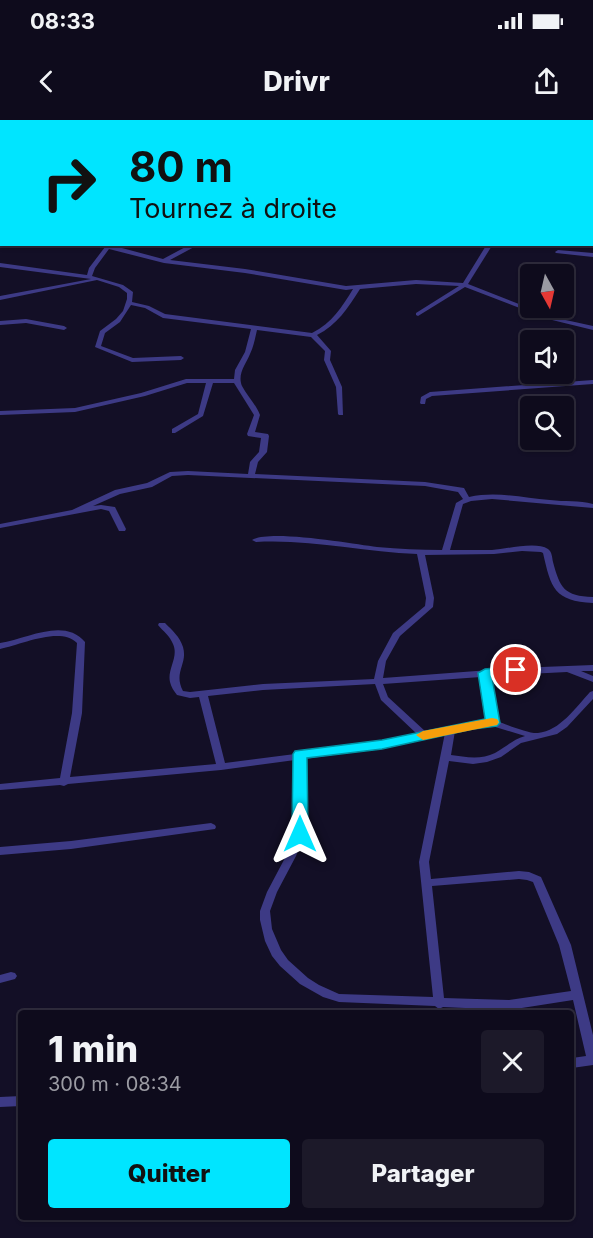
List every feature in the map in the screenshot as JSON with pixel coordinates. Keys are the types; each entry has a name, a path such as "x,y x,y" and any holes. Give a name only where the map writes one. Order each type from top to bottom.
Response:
{"street":[{"path":"102,246 164,261 357,288 416,282 465,285 550,318 593,328"},
{"path":"164,261 192,246"},
{"path":"418,314 465,285 489,246"},
{"path":"88,278 92,268 107,248"},
{"path":"558,252 593,255"},
{"path":"0,265 116,283 128,289 130,303 116,323 102,332 98,347 132,360 181,358"},
{"path":"0,298 96,280"},
{"path":"130,303 163,316 314,335 329,328 337,320 357,288"},
{"path":"0,323 26,321 64,328"},
{"path":"252,476 255,462 263,452 265,436 251,434 257,415 251,401 241,394 237,381 238,370 248,352 254,328"},
{"path":"314,335 328,351 329,370 339,387 341,414"},
{"path":"175,431 201,415 210,381"},
{"path":"0,412 75,411 143,395 178,382 237,381"},
{"path":"423,403 423,398 430,394 593,382"},
{"path":"74,512 118,492 149,485 170,474 209,472 425,484 461,490 467,499"},
{"path":"446,551 460,503 467,499 502,498 555,503 574,502 593,506"},
{"path":"0,526 108,507 112,509 122,529"},
{"path":"256,540 292,539 379,549 420,551 544,549 555,587 564,596 576,600 593,600"},
{"path":"420,551 430,598 429,607 396,635 382,661 378,681 384,698 423,735"},
{"path":"162,625 179,643 180,650 174,679 175,687 180,693 203,694 262,687 593,668"},
{"path":"0,646 22,643 59,632 71,633 81,642 77,713 64,783"},
{"path":"567,668 593,679"},
{"path":"485,673 492,723"},
{"path":"203,694 221,767"},
{"path":"445,757 473,761 487,759 498,755 518,741 554,732 564,725 593,694"},
{"path":"0,787 221,767 300,754 382,745 451,729 492,723 538,737"},
{"path":"439,1004 424,862 451,729"},
{"path":"300,754 300,834 291,859 276,881 264,914 269,939 279,959 326,995 339,998 439,1004 509,1005 577,995"},
{"path":"0,850 70,845 211,828"},
{"path":"426,883 519,875 537,880 565,945 593,1060 574,1063"},
{"path":"0,1102 18,1101"}],"slow traffic":[{"path":"423,735 492,722"}],"route":[{"path":"300,834 300,754 382,745 473,724 492,723 485,673 516,670"}]}
